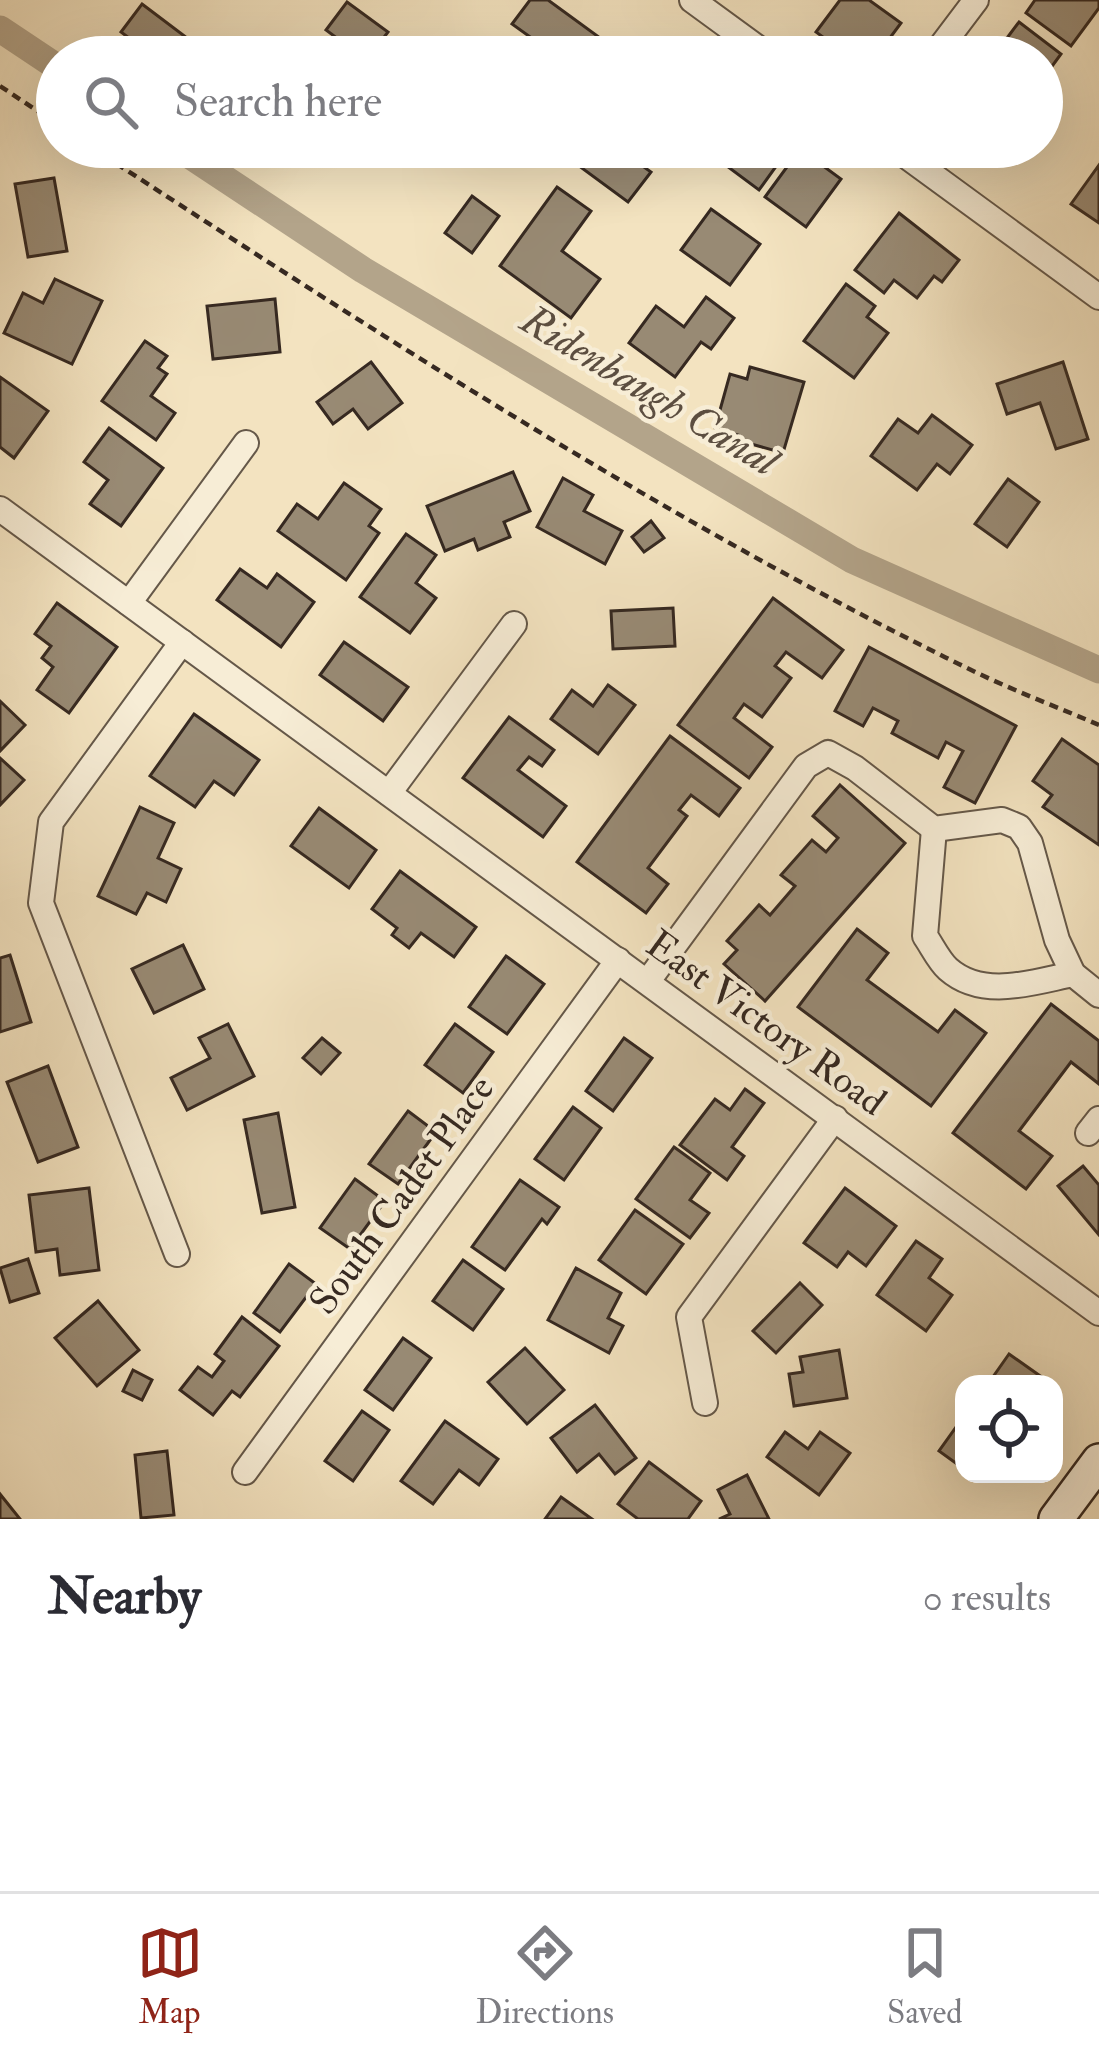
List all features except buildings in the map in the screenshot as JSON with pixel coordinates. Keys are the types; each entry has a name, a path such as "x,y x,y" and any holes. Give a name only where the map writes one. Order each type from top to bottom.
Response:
{"main road":[{"path":"1056,1519 1099,1460"}],"street":[{"path":"692,0 741,36"},
{"path":"949,36 976,0"},
{"path":"923,168 1099,296"},
{"path":"129,603 246,443"},
{"name":"East Victory Road","path":"0,509 1099,1313"},
{"path":"389,793 514,624"},
{"path":"177,1255 41,903 51,822 182,642"},
{"path":"648,981 806,766 828,753 934,829 1002,820 1018,827 1030,843 1057,940 1073,974 1099,994"},
{"path":"934,829 925,936 948,969 976,983 1004,988 1073,974"},
{"name":"South Cadet Place","path":"244,1472 618,960"},
{"path":"705,1403 688,1317 835,1118"}],"path":[{"path":"0,86 36,110"},
{"path":"123,168 352,317 781,572 968,669 1099,724"}],"waterway":[{"name":"Ridenbaugh Canal","path":"0,29 36,53"},
{"name":"Ridenbaugh Canal","path":"209,168 363,270 852,560 1099,670"}]}
